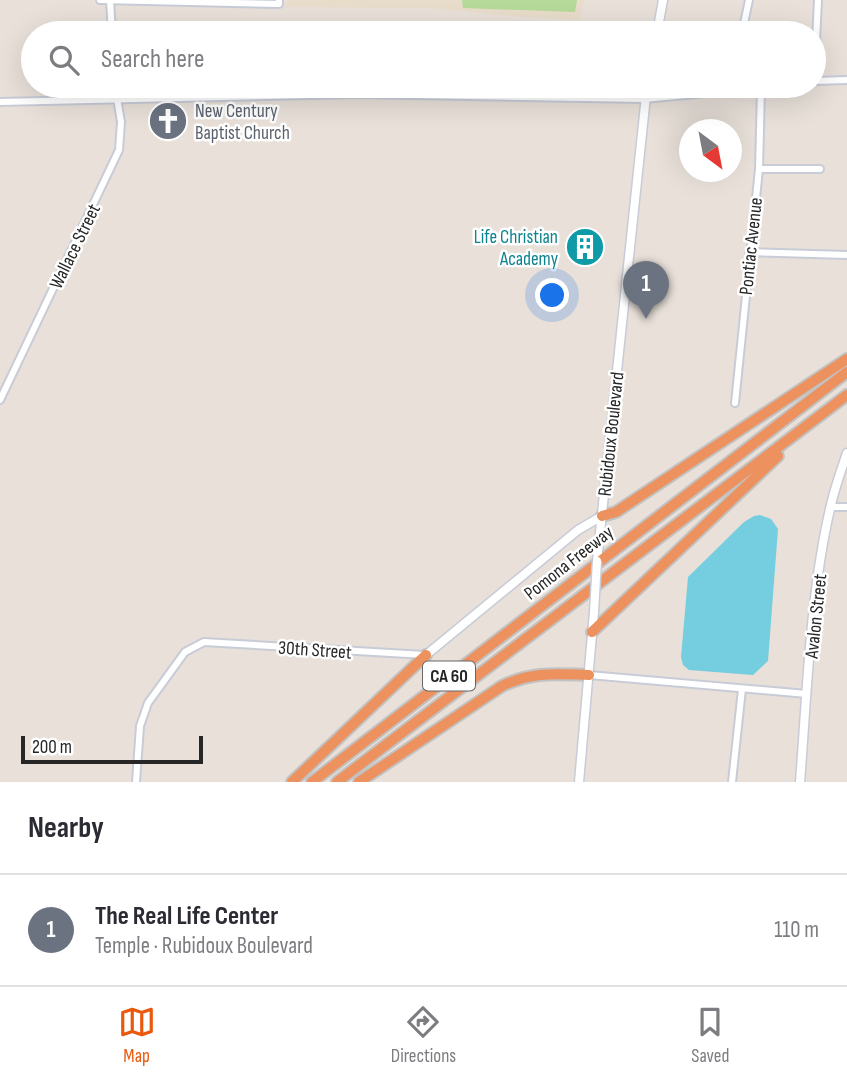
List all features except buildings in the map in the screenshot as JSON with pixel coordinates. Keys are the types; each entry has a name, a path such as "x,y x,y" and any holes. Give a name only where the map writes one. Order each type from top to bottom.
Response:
{"highway":[{"path":"602,516 616,513 847,359"},
{"name":"Pomona Freeway","path":"312,782 847,372"},
{"path":"592,632 769,463 843,398"},
{"name":"Pomona Freeway","path":"337,782 843,398"},
{"path":"292,782 426,655"},
{"path":"359,782 502,685 519,677 537,674 589,675"}],"main road":[{"path":"659,21 663,0"},
{"name":"Rubidoux Boulevard","path":"579,782 599,538 644,99"},
{"name":"Avalon Street","path":"800,782 818,584 830,507 847,453"},
{"path":"426,655 578,530 602,516"}],"street":[{"path":"100,0 279,2"},
{"path":"110,0 111,21"},
{"path":"745,21 749,0"},
{"path":"817,21 818,0"},
{"path":"826,81 847,80"},
{"path":"0,102 196,98"},
{"path":"587,98 652,98"},
{"name":"Pontiac Avenue","path":"735,403 748,253 759,169 761,98"},
{"name":"Wallace Street","path":"0,400 120,150 121,122 115,100"},
{"path":"759,169 820,169"},
{"path":"748,253 847,255"},
{"path":"830,507 847,507"},
{"name":"30th Street","path":"136,782 140,726 148,703 185,652 204,642 426,655"},
{"path":"589,675 807,694"},
{"path":"732,782 742,689"}],"shaded area":[{"path":"289,0 584,0 580,20 433,8 284,7"}],"green space":[{"path":"462,0 577,0 575,12 463,8"}],"water":[{"path":"760,515 771,519 778,529 768,661 753,675 689,670 683,665 681,657 688,577 744,522"}],"place":[{"name":"New Century Baptist Church","path":"168,121"},
{"name":"Life Christian Academy","path":"585,247"},
{"name":"The Real Life Center","path":"646,319"}]}
